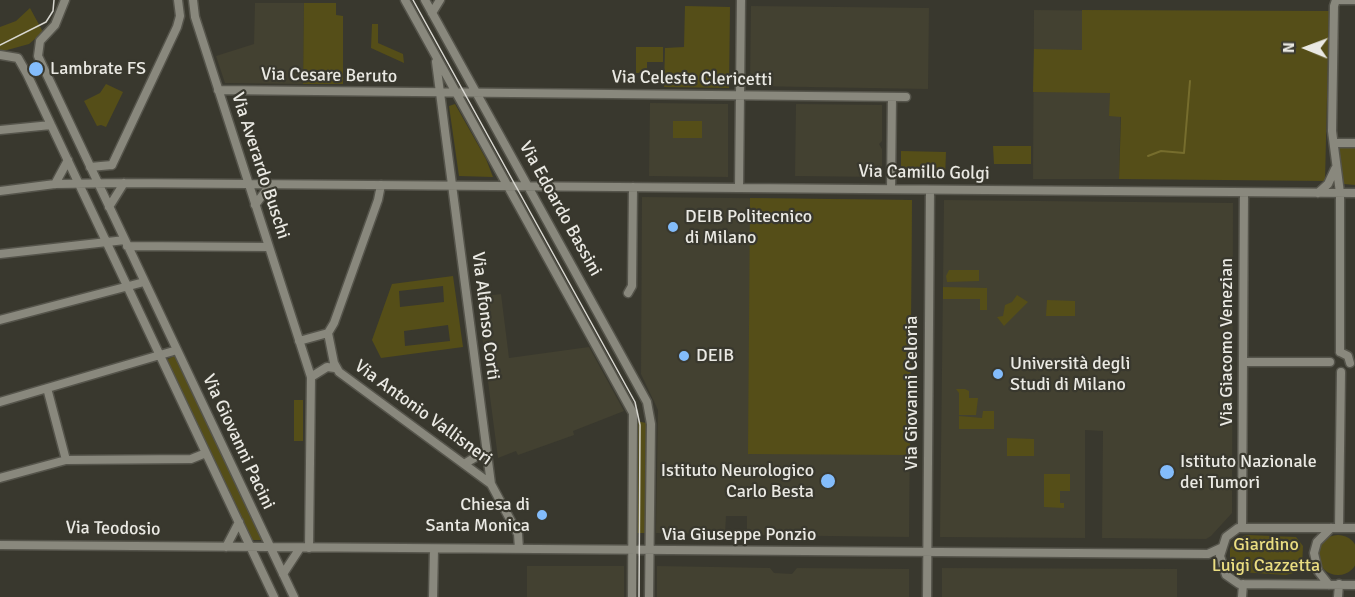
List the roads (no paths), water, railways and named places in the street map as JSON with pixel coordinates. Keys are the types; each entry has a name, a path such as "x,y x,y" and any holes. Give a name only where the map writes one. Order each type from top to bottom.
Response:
{"street":[{"path":"112,165 177,27 180,16 178,0"},
{"name":"Via Averardo Buschi","path":"193,0 198,25 218,90 311,377 305,548"},
{"name":"Via Edoardo Bassini","path":"405,0 633,414 632,597"},
{"name":"Via Edoardo Bassini","path":"425,0 614,341 649,409 651,424 649,597"},
{"path":"432,13 440,0"},
{"path":"739,188 741,0"},
{"path":"1340,352 1340,193 1335,168 1334,143 1335,1 1355,0"},
{"name":"Via Giovanni Pacini","path":"64,3 53,29 40,41 38,56 294,597"},
{"path":"177,27 187,21 198,25"},
{"name":"Via Giovanni Pacini","path":"3,55 19,60 27,74 274,597"},
{"name":"Via Edoardo Bassini","path":"435,55 452,185 507,186"},
{"path":"27,74 33,67 43,67"},
{"name":"Via Cesare Beruto","path":"218,90 440,93"},
{"path":"440,93 476,94"},
{"name":"Via Celeste Clericetti","path":"476,94 906,97"},
{"path":"891,189 892,97"},
{"path":"0,130 51,125"},
{"path":"1334,143 1355,143"},
{"path":"55,184 66,156 79,144"},
{"path":"90,167 112,165"},
{"path":"112,165 121,183"},
{"path":"1318,193 1328,184 1335,168"},
{"path":"0,191 79,183 452,185"},
{"path":"110,207 121,183"},
{"path":"255,205 271,184"},
{"path":"311,377 327,367 335,368 328,333 334,323 378,200 381,185"},
{"name":"Via Alfonso Corti","path":"452,185 491,484 519,535 519,549"},
{"name":"Via Camillo Golgi","path":"507,186 1355,193"},
{"path":"628,293 632,286 633,187"},
{"name":"Via Giovanni Celoria","path":"927,597 930,190"},
{"name":"Via Giacomo Venezian","path":"1242,527 1244,192"},
{"path":"0,254 106,242 269,247"},
{"path":"0,320 144,282"},
{"path":"299,341 328,333"},
{"path":"598,349 614,341"},
{"path":"0,402 177,350"},
{"path":"1340,352 1348,356 1352,363 1341,372 1332,368 1330,362 1334,354 1340,352"},
{"path":"1244,362 1330,362"},
{"name":"Via Antonio Vallisneri","path":"335,368 491,484"},
{"path":"1338,597 1334,585 1315,566 1314,554 1317,542 1335,528 1341,372"},
{"path":"47,388 66,460"},
{"path":"633,414 649,409"},
{"path":"464,464 486,451"},
{"path":"0,478 66,460 191,459 206,453"},
{"path":"226,547 239,522"},
{"path":"1354,584 1242,585 1230,578 1221,561 1221,548 1230,533 1242,527 1355,528"},
{"name":"Via Teodosio","path":"0,545 251,547"},
{"path":"251,547 270,547"},
{"name":"Via Giuseppe Ponzio","path":"270,547 1208,554"},
{"path":"283,574 305,548"},
{"path":"1208,554 1221,548"},
{"path":"433,597 434,549"},
{"path":"1208,554 1221,561"},
{"path":"1242,585 1242,597"}],"waterway":[{"path":"1148,156 1161,151 1184,153 1190,81"}],"tram line":[{"path":"0,45 46,22 53,11 54,0"},
{"path":"413,0 635,402 640,425 639,597"}],"place":[{"name":"Lambrate FS","path":"36,69"},
{"name":"DEIB Politecnico di Milano","path":"673,227"},
{"name":"DEIB","path":"684,356"},
{"name":"Università degli Studi di Milano","path":"998,374"},
{"name":"Istituto Nazionale dei Tumori","path":"1167,472"},
{"name":"Istituto Neurologico Carlo Besta","path":"828,481"},
{"name":"Chiesa di Santa Monica","path":"542,515"}],"park label":[{"name":"Giardino Luigi Cazzetta","path":"1266,555"}]}
